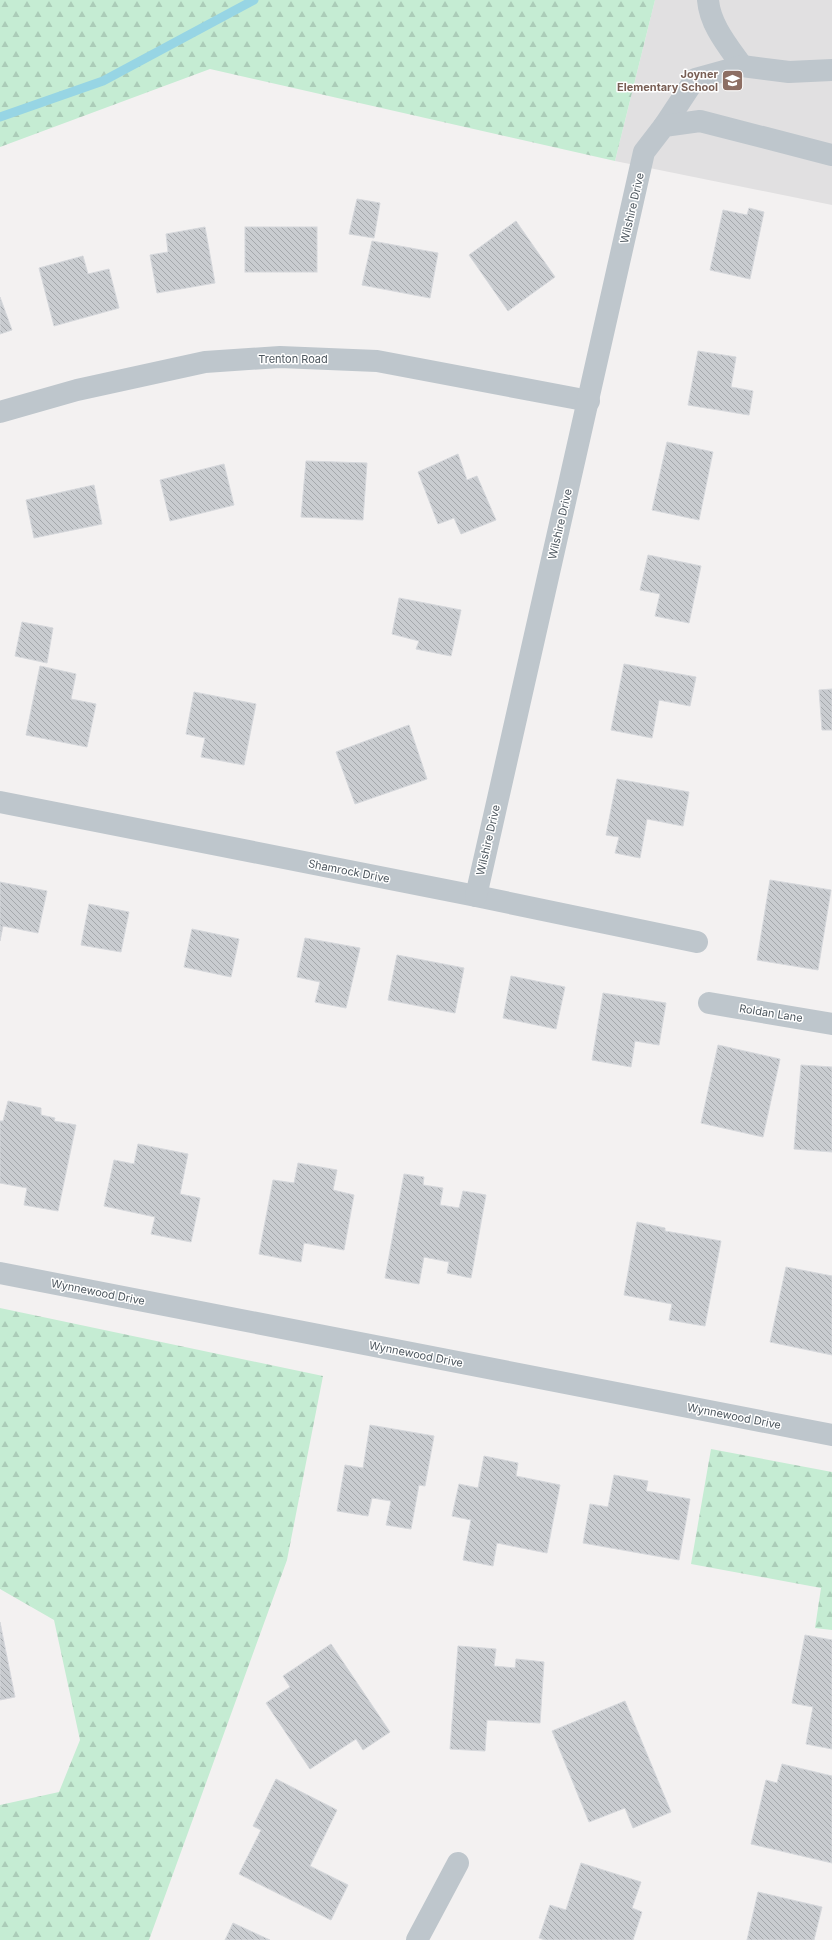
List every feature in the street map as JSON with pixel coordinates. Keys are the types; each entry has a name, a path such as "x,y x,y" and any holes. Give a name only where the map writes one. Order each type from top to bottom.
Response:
{"street":[{"path":"708,0 709,13 724,40 742,66"},
{"path":"664,126 695,79 742,66 789,72 832,70"},
{"path":"664,126 700,121 832,155"},
{"name":"Wilshire Drive","path":"476,896 644,152 664,126"},
{"name":"Trenton Road","path":"0,412 77,390 205,362 280,357 377,360 588,400"},
{"name":"Shamrock Drive","path":"0,802 476,896 697,942"},
{"name":"Roldan Lane","path":"710,1003 832,1024"},
{"name":"Wynnewood Drive","path":"0,1273 832,1435"},
{"path":"417,1940 458,1863"}],"shaded area":[{"name":"Joyner Elementary School","path":"655,0 832,0 832,205 615,161"}],"green space":[{"path":"0,0 655,0 615,161 210,69 0,147"},
{"path":"0,1308 323,1376 287,1560 149,1940 0,1940 0,1805 59,1792 80,1740 54,1620 0,1589"},
{"path":"711,1449 832,1472 832,1630 815,1628 821,1588 691,1564"}],"building":[{"path":"357,199 380,203 374,238 349,234"},
{"path":"749,208 764,212 750,279 710,270 723,210 747,215"},
{"path":"516,221 555,277 508,311 469,255"},
{"path":"205,227 215,283 157,293 150,255 168,252 166,234"},
{"path":"245,227 317,227 317,272 245,272"},
{"path":"372,241 438,253 430,298 362,285"},
{"path":"83,256 88,274 109,269 119,308 54,326 39,268"},
{"path":"0,297 12,330 0,334"},
{"path":"698,351 736,357 731,387 753,391 749,415 688,405"},
{"path":"667,442 713,452 699,520 652,510"},
{"path":"458,454 467,480 477,476 496,520 461,534 454,518 438,524 418,472"},
{"path":"306,461 367,463 363,520 301,517"},
{"path":"224,464 234,505 170,521 160,480"},
{"path":"94,485 102,524 34,538 26,500"},
{"path":"648,555 701,566 689,623 655,616 660,594 640,590"},
{"path":"399,598 461,610 451,656 416,649 419,641 392,634"},
{"path":"22,622 53,628 47,663 15,656"},
{"path":"624,664 696,677 690,706 659,700 652,738 611,730"},
{"path":"40,666 76,674 71,699 96,704 87,747 26,735"},
{"path":"832,689 832,730 822,730 819,690"},
{"path":"194,692 256,704 244,765 201,757 205,738 186,734"},
{"path":"409,725 427,779 355,804 336,752"},
{"path":"617,779 689,792 683,826 647,819 640,858 615,853 619,837 606,835"},
{"path":"770,880 831,890 818,970 757,960"},
{"path":"0,882 47,891 38,933 3,926 0,941"},
{"path":"89,904 129,912 121,952 81,945"},
{"path":"192,929 239,939 231,977 184,967"},
{"path":"305,938 360,948 346,1008 315,1002 320,982 297,977"},
{"path":"397,955 464,968 455,1013 388,1000"},
{"path":"511,976 565,987 556,1029 503,1018"},
{"path":"603,993 666,1003 659,1045 635,1041 631,1067 592,1060"},
{"path":"718,1045 780,1059 763,1137 701,1123"},
{"path":"801,1065 832,1067 832,1152 794,1149"},
{"path":"8,1101 41,1108 41,1115 55,1118 54,1121 76,1125 58,1211 24,1205 27,1188 0,1183 0,1121 3,1121"},
{"path":"138,1144 188,1154 180,1194 200,1198 191,1242 151,1234 155,1217 104,1206 114,1160 134,1164"},
{"path":"298,1163 337,1170 333,1190 354,1195 344,1250 304,1243 301,1262 259,1254 273,1180 294,1183"},
{"path":"404,1174 424,1177 423,1185 443,1188 440,1205 459,1208 463,1191 486,1195 471,1278 447,1273 449,1262 424,1257 419,1284 385,1278"},
{"path":"637,1222 665,1228 665,1231 721,1241 705,1326 669,1320 672,1304 624,1295"},
{"path":"786,1267 832,1276 832,1355 770,1342"},
{"path":"370,1425 434,1436 425,1486 419,1485 411,1529 386,1525 391,1501 372,1498 368,1516 337,1511 345,1465 363,1468"},
{"path":"484,1456 518,1463 516,1476 560,1485 547,1553 497,1543 493,1566 463,1560 471,1520 452,1516 459,1484 478,1488"},
{"path":"614,1475 648,1481 646,1491 690,1499 679,1560 583,1543 590,1504 608,1507"},
{"path":"0,1622 15,1697 0,1700"},
{"path":"805,1635 832,1640 832,1749 806,1744 813,1707 792,1703"},
{"path":"331,1644 390,1732 363,1750 356,1739 310,1769 266,1703 290,1687 283,1676"},
{"path":"458,1646 496,1649 494,1666 515,1668 516,1659 544,1662 540,1723 487,1720 485,1751 450,1749"},
{"path":"625,1701 671,1812 633,1828 625,1808 589,1822 552,1731"},
{"path":"782,1764 832,1776 832,1863 751,1844 766,1780 777,1783"},
{"path":"276,1779 337,1810 310,1866 348,1885 331,1920 239,1874 261,1830 253,1826"},
{"path":"581,1863 641,1882 632,1908 642,1912 633,1940 545,1940 539,1938 550,1905 566,1910"},
{"path":"758,1892 822,1907 814,1940 747,1940"},
{"path":"233,1923 270,1940 225,1940"}],"waterway":[{"path":"0,117 103,81 254,0"}],"place":[{"name":"Joyner Elementary School","path":"733,80"}]}
